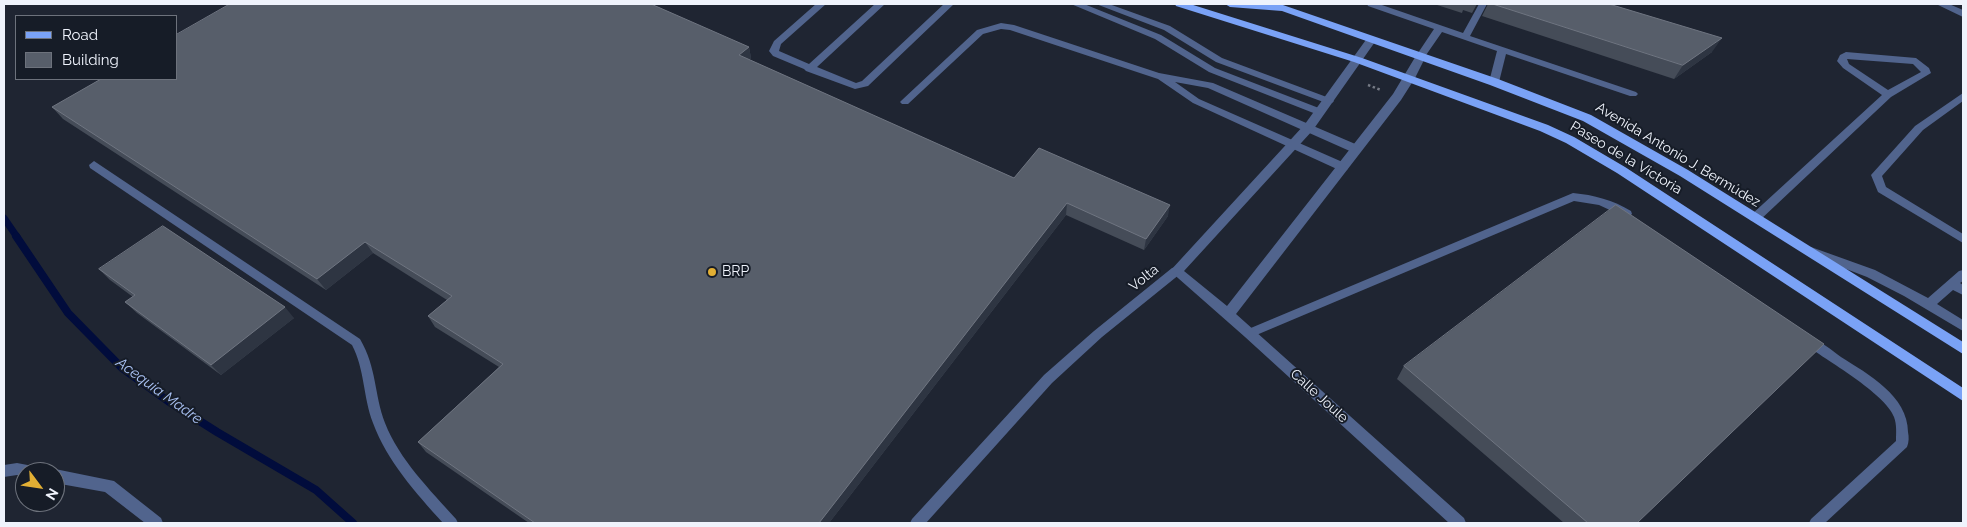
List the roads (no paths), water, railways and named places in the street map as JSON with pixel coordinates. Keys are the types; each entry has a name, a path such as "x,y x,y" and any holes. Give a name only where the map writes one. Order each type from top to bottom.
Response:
{"main road":[{"name":"Paseo de la Victoria","path":"1180,4 1358,60 1544,128 1594,154 1963,395"},
{"path":"1230,4 1286,10"},
{"name":"Avenida Antonio J. Bermúdez","path":"1271,4 1494,82 1587,118 1684,173 1963,349"}],"street":[{"path":"1947,5 1963,14"},
{"name":"Volta","path":"1176,271 1309,127 1372,40"},
{"path":"1228,314 1410,78 1421,56"},
{"name":"Calle Joule","path":"1176,271 1250,333 1459,523"},
{"path":"65,478 108,486 156,523"}],"lane":[{"path":"821,4 774,47 776,54 854,86 864,84 949,4"},
{"path":"809,68 880,4"},
{"path":"1076,4 1158,37 1212,70 1320,112"},
{"path":"1101,4 1167,28 1224,62 1329,101"},
{"path":"1370,4 1633,94"},
{"path":"1465,37 1483,4"},
{"path":"905,102 980,32 1001,26 1158,76 1210,85 1356,149"},
{"path":"1421,56 1439,29"},
{"path":"1494,82 1502,50"},
{"path":"1755,218 1888,95 1926,73 1924,67 1916,61 1846,55 1842,57 1842,61 1846,66 1888,95"},
{"path":"1158,76 1196,102 1293,143 1343,167"},
{"path":"1963,96 1919,128 1876,175 1882,189 1963,240"},
{"path":"94,165 356,342 368,367 374,408 389,442 407,469 451,523"},
{"path":"1250,333 1573,197 1589,198 1612,204 1637,221"},
{"path":"1804,249 1850,263 1929,304 1963,326"},
{"name":"Volta","path":"917,523 1048,378 1098,334 1176,271"},
{"path":"1929,304 1963,274"},
{"path":"1952,284 1963,291"},
{"path":"1798,334 1887,397 1900,415 1902,429 1902,443 1816,523"}],"waterway":[{"name":"Acequia Madre","path":"4,218 17,237"},
{"name":"Acequia Madre","path":"16,236 68,313 122,368 168,401 217,432 316,490 353,523"}],"place":[{"name":"BRP","path":"712,272"}]}
